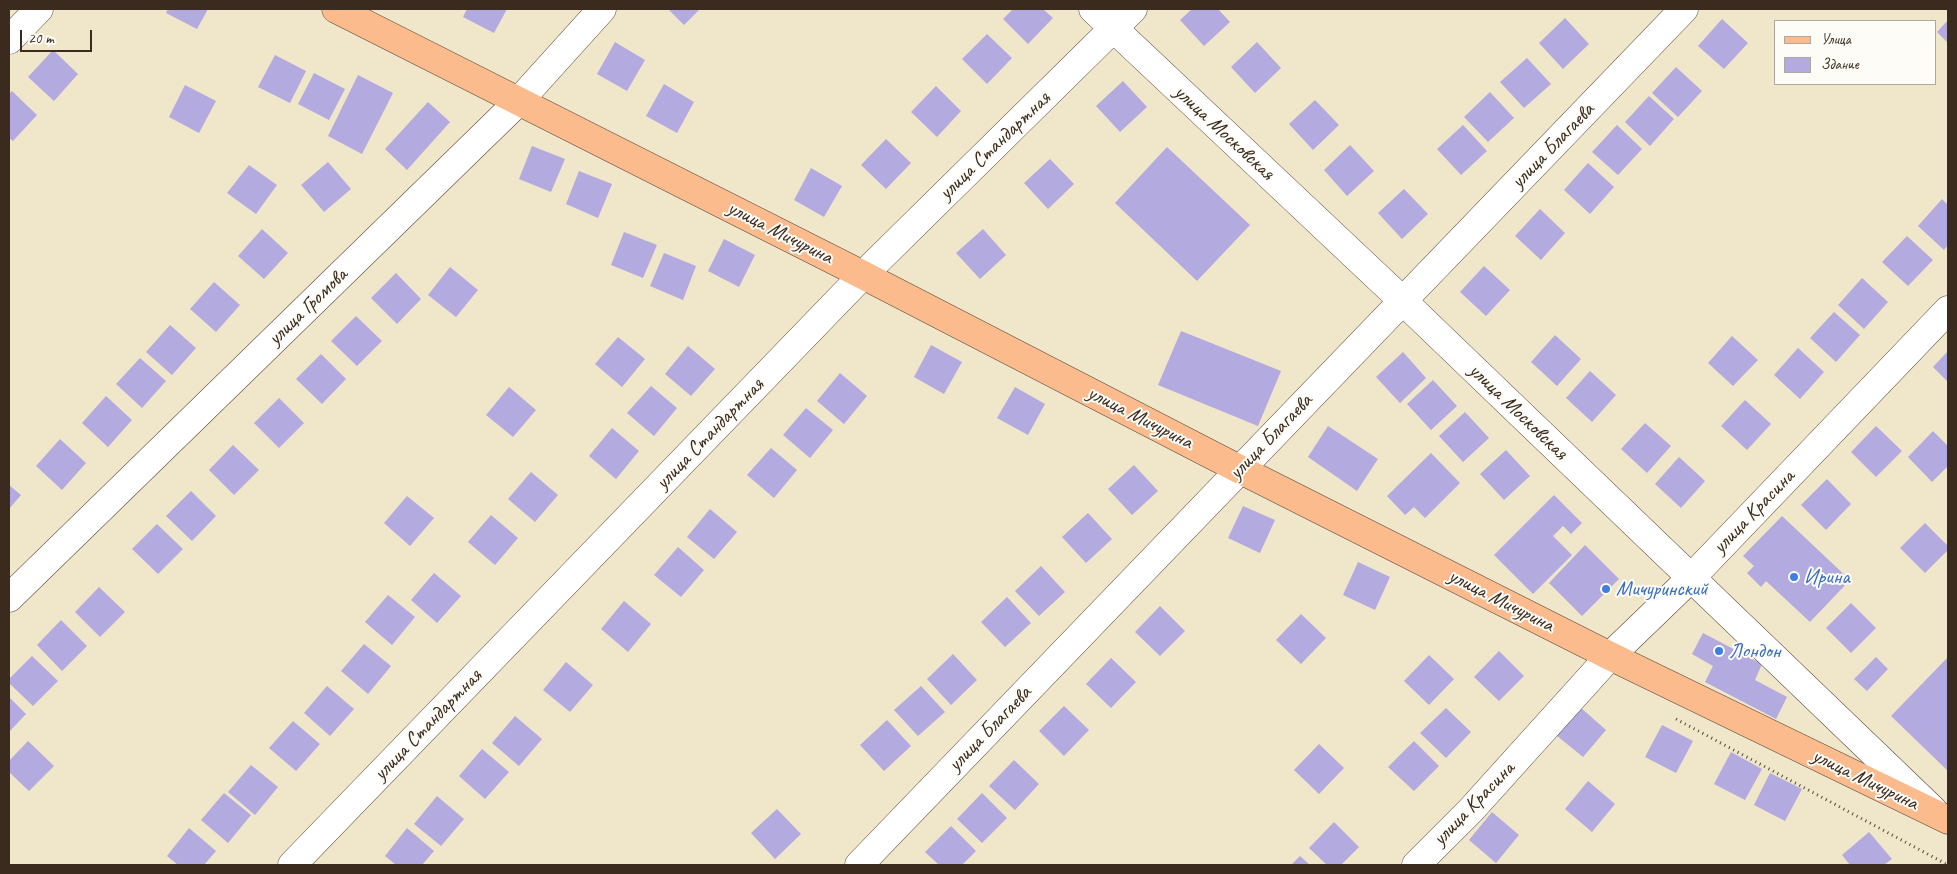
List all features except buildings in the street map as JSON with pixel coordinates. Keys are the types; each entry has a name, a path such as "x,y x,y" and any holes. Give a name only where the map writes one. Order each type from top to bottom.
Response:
{"main road":[{"name":"улица Мичурина","path":"336,9 1610,656 1944,818"}],"street":[{"path":"9,40 39,9"},
{"name":"улица Громова","path":"9,598 518,102 602,9"},
{"name":"улица Московская","path":"1093,9 1404,302 1944,818"},
{"name":"улица Стандартная","path":"292,865 863,275 1133,9"},
{"name":"улица Благаева","path":"860,865 1239,469 1404,302 1684,9"},
{"name":"улица Красина","path":"1416,865 1471,810 1610,656 1691,578 1948,310"}],"path":[{"path":"1671,717 1948,865"}],"place":[{"name":"Ирина","path":"1794,577"},
{"name":"Мичуринский","path":"1606,589"},
{"name":"Лондон","path":"1719,651"}]}
